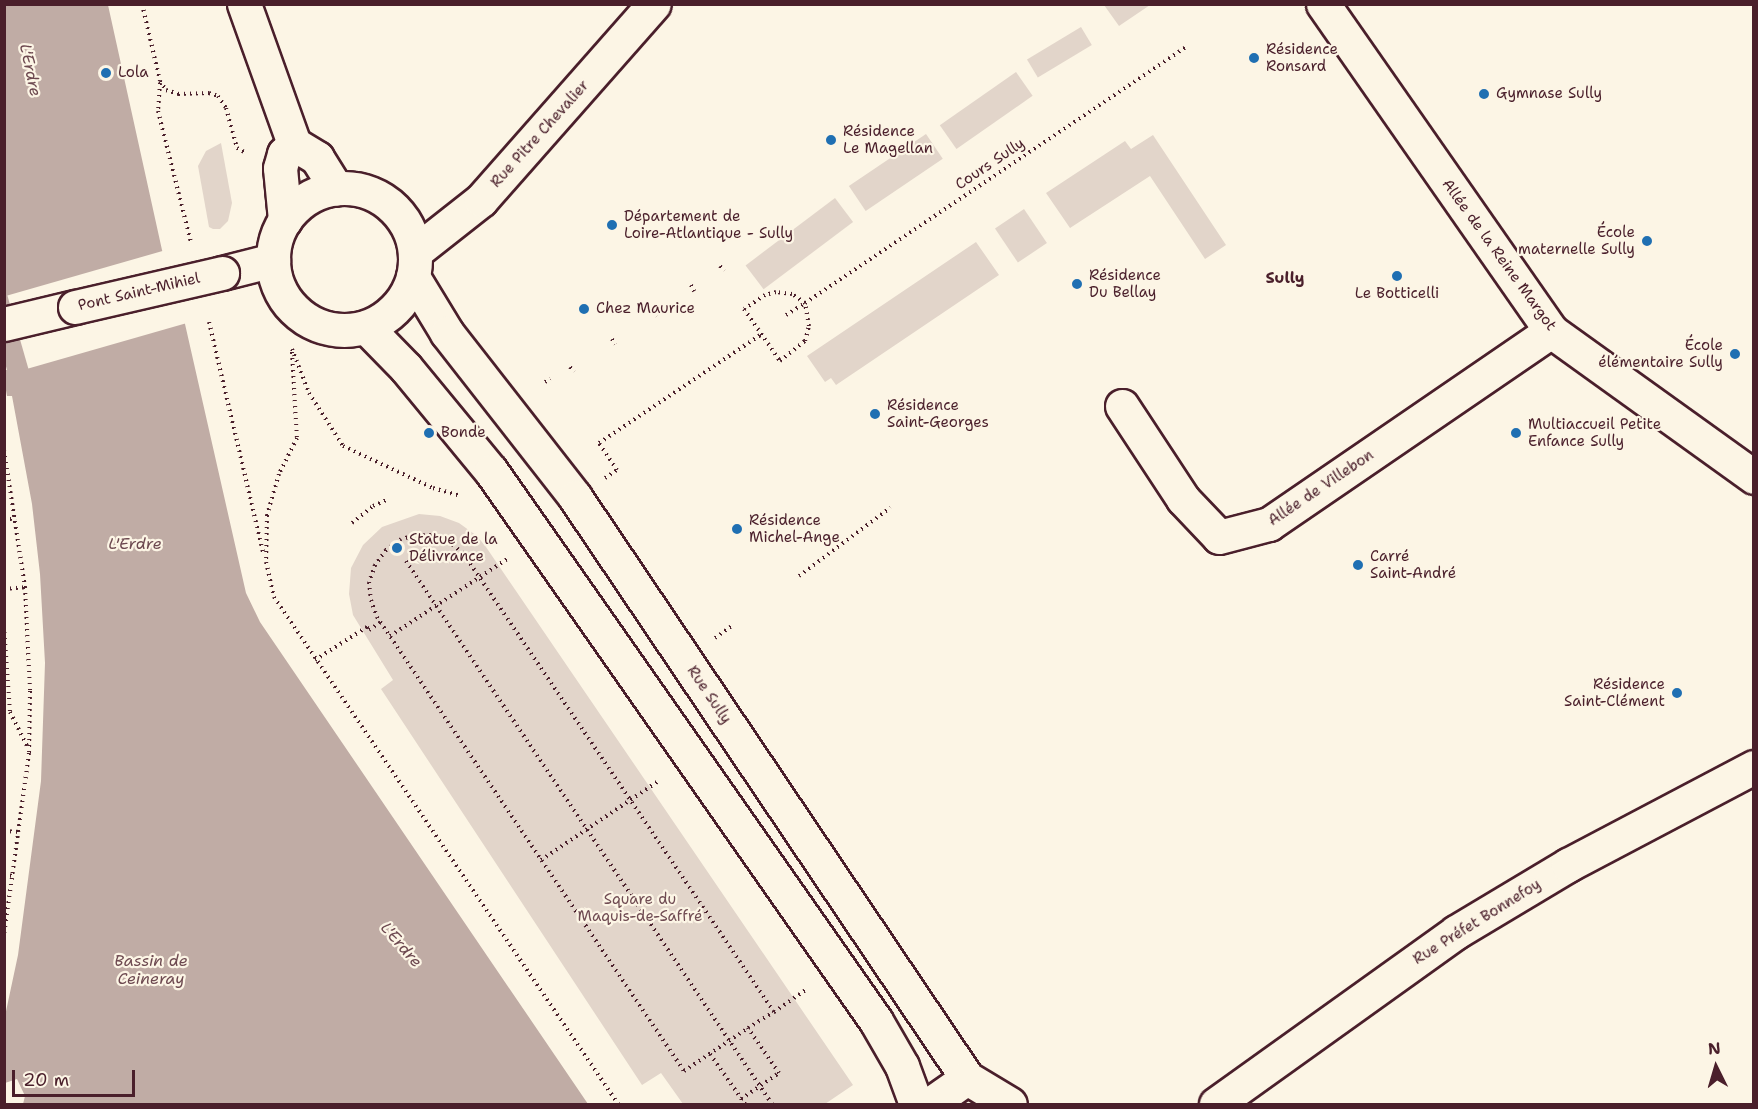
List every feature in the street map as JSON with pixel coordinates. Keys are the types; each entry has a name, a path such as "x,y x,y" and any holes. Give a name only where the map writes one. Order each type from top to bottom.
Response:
{"street":[{"path":"244,4 294,144 317,158 336,188"},
{"name":"Rue Pitre Chevalier","path":"414,265 481,200 654,4"},
{"name":"Allée de la Reine Margot","path":"1323,4 1551,331 1754,477"},
{"path":"285,220 279,168 284,154 294,144"},
{"path":"336,188 368,192 392,206 408,227 414,265 408,290 396,308 366,327 332,329 302,316 289,305 279,290 273,260 275,240 285,220 307,198 336,188"},
{"name":"Pont Saint-Mihiel","path":"4,324 273,260"},
{"name":"Rue Sully","path":"414,265 447,333 575,497 967,1078 1005,1103"},
{"path":"366,327 406,368 470,445 539,538 876,1021 902,1066 916,1104"},
{"name":"Allée de Villebon","path":"1122,406 1183,499 1219,537 1269,524 1551,331"},
{"name":"Rue Préfet Bonnefoy","path":"1216,1104 1456,932 1568,866 1754,767"},
{"path":"930,1104 967,1078"}],"path":[{"path":"142,4 160,81 158,111 191,243"},
{"name":"Cours Sully","path":"786,315 1188,46"},
{"path":"160,81 166,90 178,94 209,93 218,96 226,108 237,148 254,157"},
{"path":"720,266 724,271"},
{"path":"691,285 694,291"},
{"path":"776,292 792,294 805,303 809,326 805,340 780,361 744,309 765,295 776,292"},
{"path":"652,312 656,317"},
{"path":"209,322 274,597 618,1104"},
{"path":"575,497 617,470 599,443 762,334"},
{"path":"612,339 615,344"},
{"path":"266,562 268,504 279,474 297,438 292,349 309,393 343,446 433,488 464,496"},
{"path":"570,367 574,372"},
{"path":"545,382 550,379"},
{"path":"4,450 26,587 29,644 29,749 20,832 4,936"},
{"path":"352,523 373,506 389,499"},
{"path":"799,576 890,508"},
{"path":"4,520 16,518"},
{"path":"774,1012 463,553 449,542 431,536 413,536 401,540 382,554 369,582 372,606 381,622 684,1071 774,1012 839,968"},
{"path":"390,636 539,538"},
{"path":"406,561 772,1104"},
{"path":"4,589 26,587"},
{"path":"315,660 367,627 369,630 381,622"},
{"path":"4,626 10,712 29,749"},
{"path":"541,860 693,759"},
{"path":"4,831 20,832"},
{"path":"4,875 14,876"},
{"path":"741,1099 779,1073 748,1028"},
{"path":"710,1054 745,1104"}],"green space":[{"path":"1104,5 1150,5 1119,26"},
{"path":"1081,27 1092,45 1038,77 1027,59"},
{"path":"1016,72 1033,96 956,149 940,125"},
{"path":"926,134 943,159 866,211 849,186"},
{"path":"1153,135 1226,245 1205,259 1150,176 1070,228 1046,193 1125,141 1131,149"},
{"path":"221,143 232,203 228,221 220,229 213,229 209,227 198,166 206,151"},
{"path":"835,198 853,222 764,289 746,265"},
{"path":"1024,209 1047,243 1018,263 995,229"},
{"path":"976,242 999,275 836,385 831,378 825,382 807,356"},
{"name":"Square du Maquis-de-Saffré","path":"419,514 440,516 459,523 477,536 486,547 853,1085 825,1104 683,1104 661,1073 642,1085 381,689 393,680 353,615 349,594 351,568 363,545 382,527"}],"water":[{"name":"L'Erdre","path":"5,5 108,5 162,250 185,324 246,593 260,622 588,1104 23,1104 25,1096 17,1079 5,1083 5,1016 18,955 41,781 45,663 40,574 32,504 12,396 7,396 5,385 5,370 7,370 4,359"}],"pier":[{"path":"166,250 187,323 28,369 7,295"}],"place":[{"name":"Résidence Ronsard","path":"1254,58"},
{"name":"Lola","path":"106,73"},
{"name":"Gymnase Sully","path":"1484,94"},
{"name":"Résidence Le Magellan","path":"831,140"},
{"name":"Département de Loire-Atlantique - Sully","path":"612,225"},
{"name":"École maternelle Sully","path":"1647,241"},
{"name":"Le Botticelli","path":"1397,276"},
{"name":"Résidence Du Bellay","path":"1077,284"},
{"name":"Chez Maurice","path":"584,309"},
{"name":"École élémentaire Sully","path":"1735,354"},
{"name":"Résidence Saint-Georges","path":"875,414"},
{"name":"Bonde","path":"429,433"},
{"name":"Multiaccueil Petite Enfance Sully","path":"1516,433"},
{"name":"Résidence Michel-Ange","path":"737,529"},
{"name":"Statue de la Délivrance","path":"397,548"},
{"name":"Carré Saint-André","path":"1358,565"},
{"name":"Résidence Saint-Clément","path":"1677,693"}],"district":[{"name":"Sully","path":"1285,278"}],"water label":[{"name":"Bassin de Ceineray","path":"151,970"}]}
